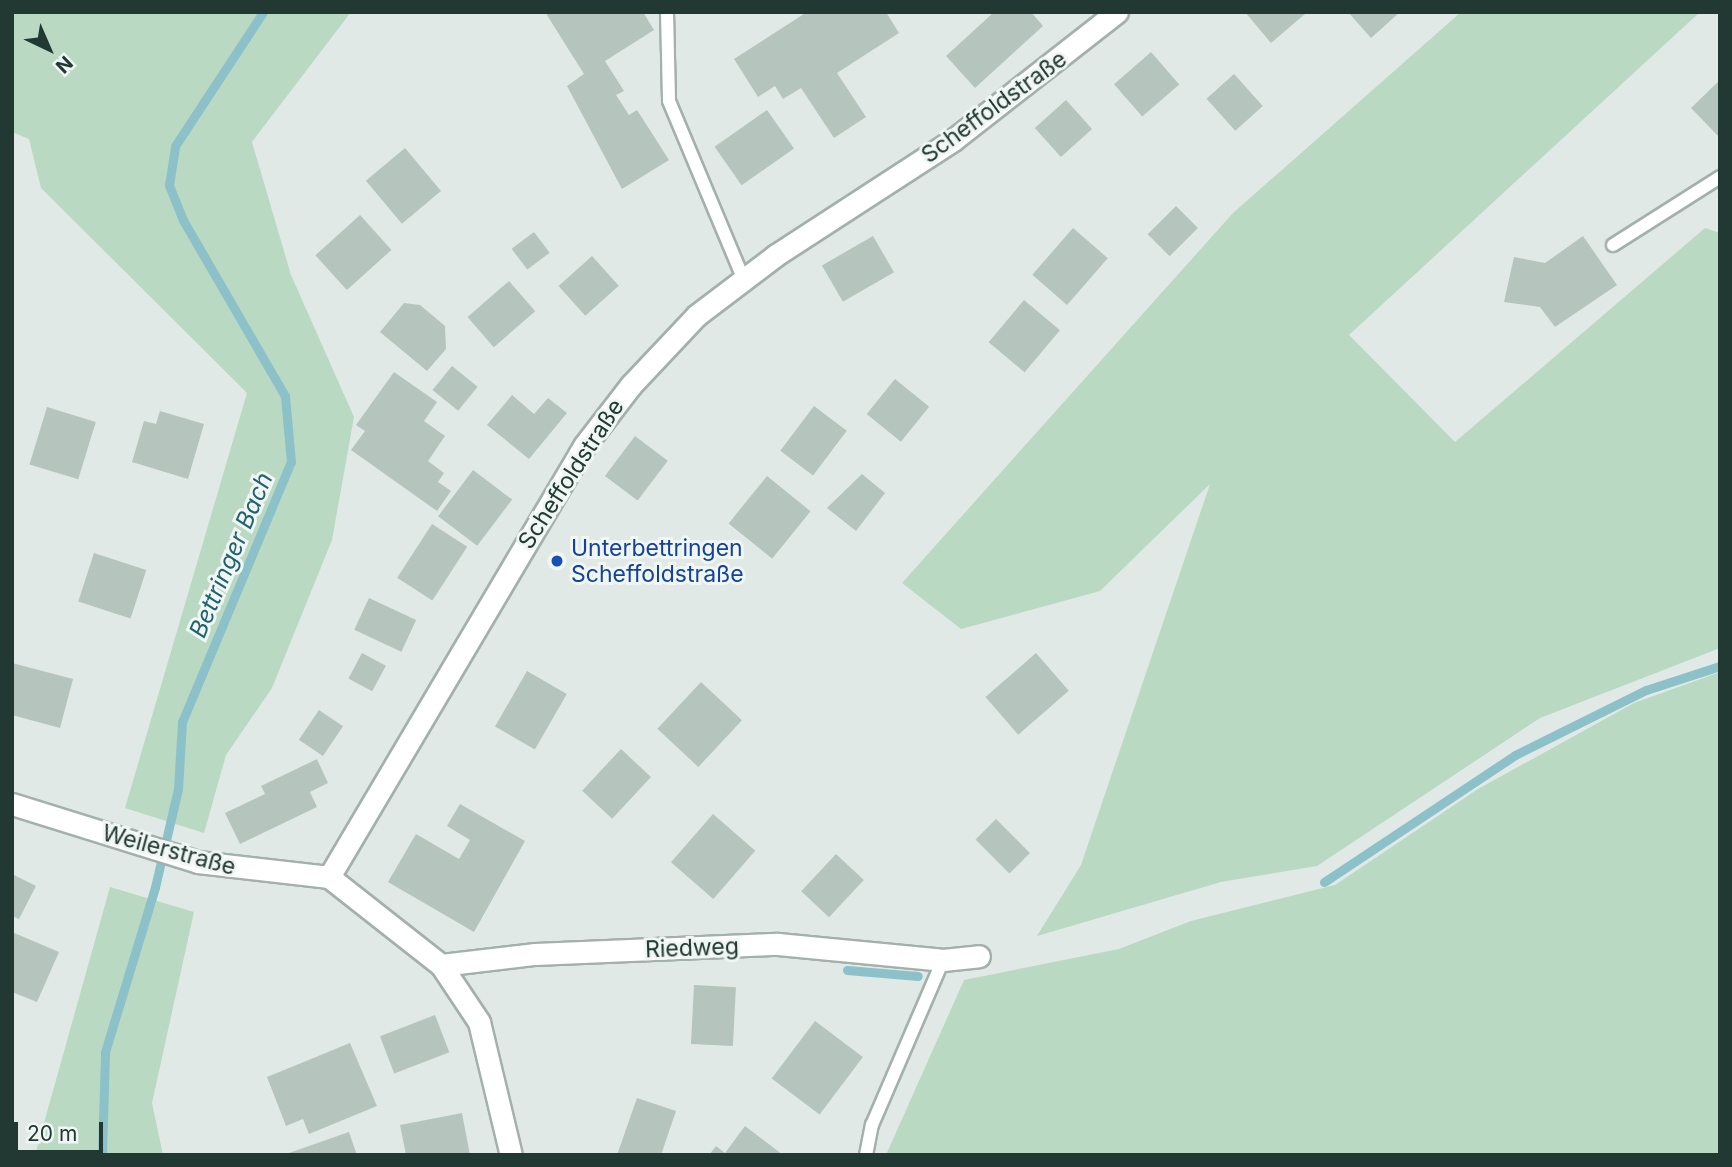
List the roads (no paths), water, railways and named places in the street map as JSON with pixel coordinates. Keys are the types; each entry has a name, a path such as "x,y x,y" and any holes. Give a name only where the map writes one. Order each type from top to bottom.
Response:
{"main road":[{"name":"Scheffoldstraße","path":"329,877 584,446 697,315 744,280 953,140 1117,12"},
{"name":"Weilerstraße","path":"12,804 198,862 329,877"},
{"path":"329,877 441,964 478,1022 500,1092 511,1155"},
{"name":"Riedweg","path":"441,964 535,954 778,944 943,960 979,956"}],"lane":[{"path":"667,12 669,102 744,280"},
{"path":"1612,245 1720,177"},
{"path":"866,1155 872,1125 943,960"}],"waterway":[{"name":"Bettringer Bach","path":"102,1155 105,1052 155,887 178,789 182,722 291,462 285,396 183,220 169,185 175,146 263,12"},
{"path":"1324,882 1515,755 1646,690 1720,666"},
{"path":"847,970 918,976"}],"place":[{"name":"Unterbettringen Scheffoldstraße","path":"557,561"}]}
